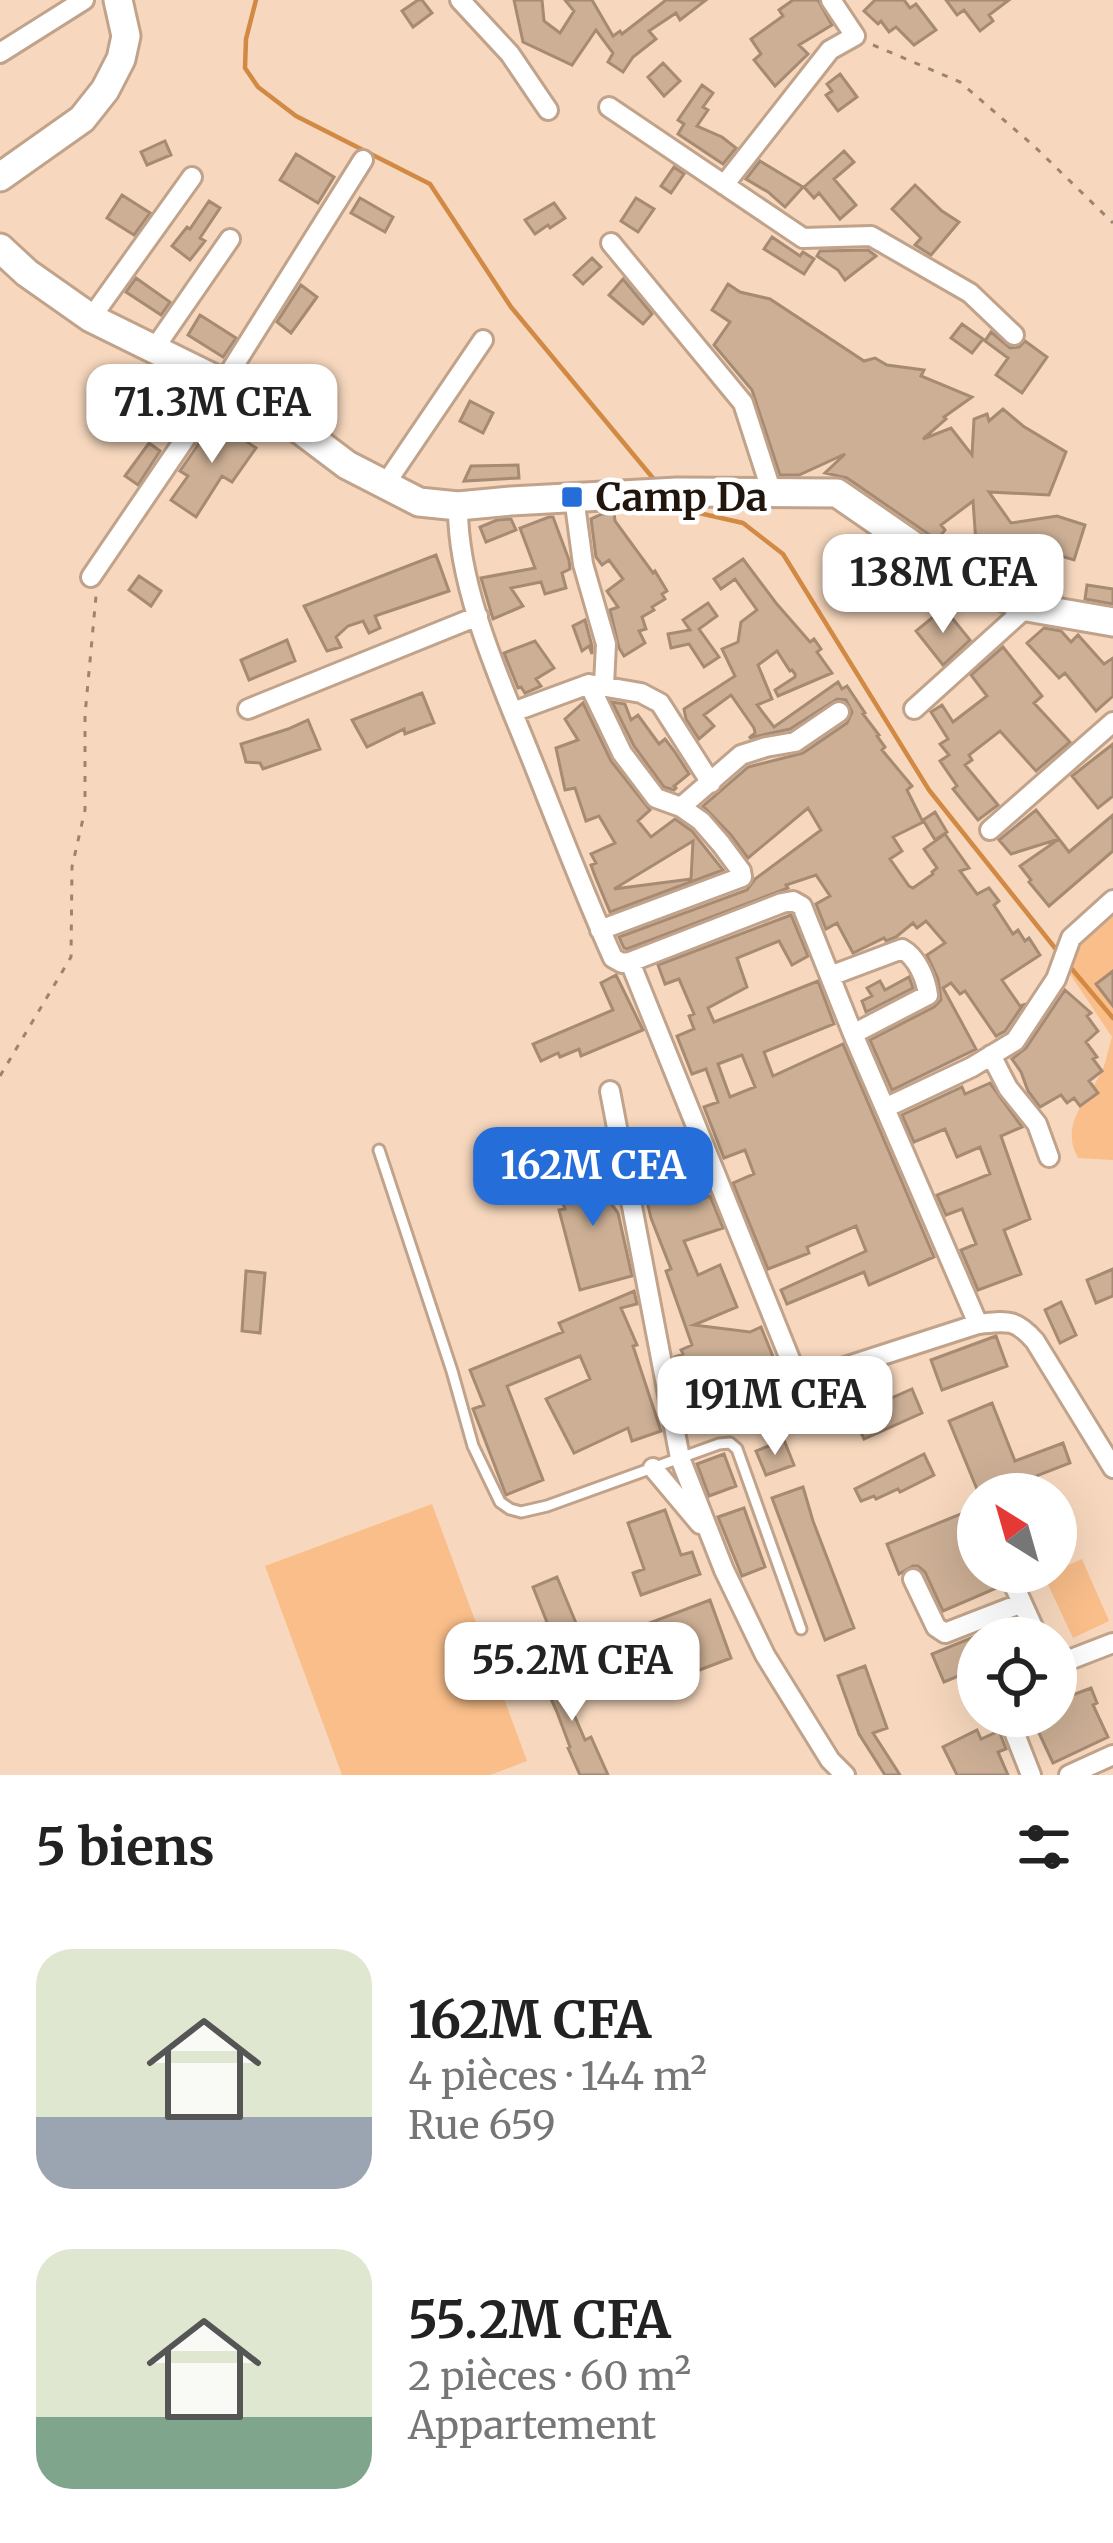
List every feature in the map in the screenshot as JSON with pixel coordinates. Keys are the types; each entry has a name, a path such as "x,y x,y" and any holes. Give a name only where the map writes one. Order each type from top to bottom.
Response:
{"street":[{"path":"0,52 84,0"},
{"path":"0,177 82,119 105,90 121,59 126,36 118,0"},
{"path":"460,0 510,54 548,110"},
{"path":"724,184 830,50 855,36 831,0"},
{"path":"609,107 803,238 871,236 970,293 1014,335"},
{"path":"92,578 223,383 363,160"},
{"path":"91,318 192,177"},
{"path":"154,350 230,239"},
{"path":"611,243 742,404 772,493"},
{"path":"0,248 91,318 223,383 298,428 347,465 419,502 458,506 644,494 837,494 950,571 1027,607 1113,622"},
{"path":"384,486 483,340"},
{"path":"574,497 583,564 606,644 596,684 622,753 656,798 701,821 742,877 600,930"},
{"path":"458,506 458,539 478,616 613,958 629,962 782,903 793,901 802,906 977,1324"},
{"path":"914,709 1027,607"},
{"path":"248,709 478,616"},
{"path":"513,712 596,684 641,693 660,703 711,782"},
{"path":"681,807 741,755 795,742 839,712"},
{"path":"990,830 1113,722"},
{"path":"885,1108 1016,1041 1056,979 1071,938 1113,900"},
{"path":"830,976 902,949 910,953 927,986 928,995 918,1002 853,1034"},
{"path":"629,962 796,1374 814,1377 977,1324 1006,1321 1022,1326 1035,1341 1113,1467"},
{"path":"991,1055 1008,1088 1037,1124 1049,1156"},
{"path":"610,1091 680,1458 724,1570 765,1655 830,1760 845,1775"},
{"path":"653,1468 710,1536"},
{"path":"913,1579 936,1627 945,1633 1022,1603"},
{"path":"1017,1593 1028,1617"},
{"path":"1077,1657 1113,1643"},
{"path":"1016,1737 1031,1775"},
{"path":"1069,1775 1113,1755"}],"lane":[{"path":"379,1150 473,1446 500,1502 521,1512 547,1506 726,1442 737,1449 801,1629"}],"path":[{"path":"855,36 960,82 1035,146 1113,223"},
{"path":"0,1076 71,958 72,867 85,810 85,715 96,593 92,578"}],"shaded area":[{"path":"1113,909 1113,1160 1078,1158 1074,1122 1104,1066 1112,1037 1066,968 1069,937"},
{"path":"432,1504 527,1761 490,1775 342,1775 265,1566"},
{"path":"1082,1559 1109,1621 1077,1636 1077,1617 1063,1617 1052,1593 1077,1593 1077,1561"}],"building":[{"path":"418,0 432,13 413,27 402,11"},
{"path":"514,0 542,0 544,21 560,33 574,11 565,0 592,0 613,36 666,0 706,0 680,20 676,13 649,31 656,39 623,72 608,62 613,53 596,30 572,65 523,42"},
{"path":"793,0 818,0 832,25 799,45 808,54 775,86 754,60 761,54 751,39 783,16 779,10"},
{"path":"875,0 904,0 910,8 916,4 936,30 914,45 896,27 889,32 864,11"},
{"path":"946,0 1009,0 989,15 993,21 980,31 964,10 957,15"},
{"path":"663,63 680,81 664,96 648,77"},
{"path":"840,74 857,97 838,111 826,95 832,91 827,84"},
{"path":"702,85 713,93 697,126 736,148 723,164 678,134 684,124 678,120"},
{"path":"165,141 171,155 147,165 141,152"},
{"path":"844,151 854,162 834,179 856,205 840,219 819,193 814,198 804,187"},
{"path":"296,154 334,177 318,203 280,180"},
{"path":"760,161 803,187 785,207 746,179"},
{"path":"674,167 684,174 671,193 661,186"},
{"path":"915,185 959,222 931,255 915,245 921,238 892,209"},
{"path":"122,195 150,213 134,235 107,218"},
{"path":"360,198 393,217 385,232 351,213"},
{"path":"636,198 654,209 638,232 621,221"},
{"path":"209,201 220,208 190,260 172,246"},
{"path":"554,203 565,218 535,234 525,220"},
{"path":"772,237 800,256 803,252 814,259 804,274 764,249"},
{"path":"868,250 876,256 845,280 817,256 820,251"},
{"path":"592,258 601,267 583,284 574,275"},
{"path":"136,278 170,302 161,315 126,292"},
{"path":"623,279 652,314 643,324 609,295"},
{"path":"728,284 770,299 864,361 875,358 887,365 924,370 921,376 972,397 923,439 951,428 972,455 974,419 987,414 989,421 1003,409 1066,452 1049,495 989,492 1011,523 1057,516 1085,525 1074,560 1034,548 1031,560 976,543 973,501 941,525 945,530 937,540 847,478 825,473 845,454 799,475 780,475 752,390 714,345 730,322 712,310"},
{"path":"301,285 317,297 291,333 277,322"},
{"path":"200,315 236,338 223,357 188,335"},
{"path":"962,324 983,339 972,353 951,338"},
{"path":"991,332 1010,348 1025,341 1047,357 1022,393 996,375 1008,358 985,341"},
{"path":"149,381 170,392 150,432 128,421"},
{"path":"470,401 493,413 483,433 460,421"},
{"path":"215,420 256,448 232,482 222,476 196,517 171,500 188,476 180,471"},
{"path":"149,443 160,451 138,485 125,476"},
{"path":"518,465 519,478 464,481 471,466"},
{"path":"614,513 615,521 667,591 662,594 665,599 642,617 646,629 639,631 645,643 624,656 610,610 618,607 607,591 623,579 609,560 602,565 596,557 591,519"},
{"path":"553,517 569,560 570,569 562,573 566,588 545,594 541,582 511,588 523,606 493,619 481,578 535,568 520,528"},
{"path":"511,519 516,530 486,542 480,527"},
{"path":"436,555 449,591 375,616 380,628 369,633 363,621 348,626 336,637 341,647 327,651 304,606"},
{"path":"743,559 810,642 814,639 832,673 778,696 775,690 795,674 777,651 758,665 772,699 757,705 774,727 838,682 842,689 847,686 879,735 882,750 912,786 907,790 923,822 893,837 902,851 890,859 909,886 933,874 937,868 924,849 945,834 969,868 960,871 977,894 989,888 1013,934 1018,930 1025,941 1029,938 1040,955 1002,980 1023,1005 996,1036 965,991 960,994 951,983 943,988 976,1049 892,1090 870,1040 941,1000 927,955 945,943 926,921 853,953 837,923 826,929 816,904 830,896 816,875 627,949 619,937 747,890 821,830 808,808 748,858 703,806 748,767 803,753 847,723 852,712 846,700 837,699 790,729 749,738 754,728 731,695 704,715 714,726 699,739 684,709 735,676 722,649 738,642 741,622 757,610 735,579 721,589 714,579"},
{"path":"139,576 161,591 151,606 129,590"},
{"path":"1087,585 1113,589 1113,604 1085,599"},
{"path":"708,603 717,616 699,629 719,657 704,667 689,644 671,648 668,634 690,630 683,620"},
{"path":"944,608 970,640 943,665 916,631"},
{"path":"585,620 592,654 589,646 582,651 573,626"},
{"path":"1044,628 1061,631 1071,642 1078,635 1104,664 1113,658 1113,696 1096,711 1065,673 1059,678 1027,643"},
{"path":"287,640 295,661 249,680 241,660"},
{"path":"535,641 554,668 536,679 541,686 525,693 518,688 504,653"},
{"path":"1003,647 1042,696 1034,703 1070,742 1036,771 1000,731 969,755 972,760 965,765 998,805 978,820 953,789 957,786 940,761 949,755 940,744 948,739 931,712 942,705 953,722 987,696 971,675"},
{"path":"422,693 434,723 405,734 404,729 367,747 352,720"},
{"path":"612,702 625,704 631,720 638,715 659,744 665,739 675,752 689,774 674,790 664,787 634,746"},
{"path":"583,703 611,761 650,810 638,821 651,837 675,819 692,831 723,870 610,912 591,854 615,843 599,816 586,821 575,788 565,790 556,748 578,740 565,719","holes":["693,841 691,879 614,889"]},
{"path":"308,720 320,749 263,769 260,763 246,762 241,744"},
{"path":"1113,744 1113,796 1098,808 1072,776"},
{"path":"1036,810 1059,839 1011,854 999,840"},
{"path":"935,812 947,832 935,840 923,820"},
{"path":"1113,815 1113,851 1049,906 1020,866 1059,839 1069,852"},
{"path":"791,915 808,956 792,965 779,941 737,958 747,987 708,1008 714,1022 818,981 834,1024 764,1052 773,1076 843,1044 934,1257 869,1285 864,1272 787,1304 781,1290 866,1251 856,1226 807,1247 809,1253 768,1269 733,1183 754,1174 745,1150 724,1158 704,1107 718,1102 706,1069 692,1074 677,1036 694,1029 689,1016 694,1014 679,979 665,984 658,965","holes":["742,1055 755,1087 730,1097 718,1064"]},
{"path":"1113,971 1113,1006 1096,984"},
{"path":"616,975 643,1030 581,1056 579,1049 541,1061 533,1044 613,1010 601,983"},
{"path":"909,977 913,988 866,1012 862,1001 872,996 867,988 880,981 885,990"},
{"path":"1065,990 1091,1013 1087,1016 1098,1031 1086,1042 1102,1071 1089,1081 1098,1093 1080,1106 1074,1098 1067,1103 1061,1095 1040,1107 1012,1059 1026,1048"},
{"path":"990,1083 1022,1127 1001,1136 1030,1219 1004,1230 1021,1274 978,1290 961,1250 976,1244 962,1209 946,1215 937,1195 990,1174 980,1147 957,1157 945,1129 914,1142 902,1115 962,1087 965,1094"},
{"path":"656,1143 660,1153 678,1146 699,1200 710,1196 723,1228 684,1241 698,1275 720,1265 737,1307 694,1325 750,1332 761,1327 776,1364 765,1369 770,1386 715,1406 695,1394 680,1374 675,1357 692,1345 666,1271 671,1269 651,1218 635,1151"},
{"path":"601,1164 632,1276 580,1290 559,1210 565,1209 560,1196 570,1191 568,1167"},
{"path":"1113,1269 1113,1296 1096,1303 1087,1280"},
{"path":"246,1271 265,1273 260,1333 242,1331"},
{"path":"634,1291 637,1304 621,1308 637,1345 633,1346 661,1431 632,1441 628,1428 574,1453 546,1399 590,1379 580,1356 507,1386 543,1480 506,1495 473,1409 484,1405 470,1370 563,1332 559,1323"},
{"path":"1061,1302 1076,1335 1060,1343 1045,1310"},
{"path":"996,1336 1007,1366 942,1390 931,1360"},
{"path":"912,1389 922,1413 864,1439 853,1415"},
{"path":"992,1403 1015,1461 1063,1443 1070,1463 1044,1473 970,1473 949,1421"},
{"path":"784,1440 794,1465 766,1475 756,1451"},
{"path":"724,1454 736,1486 709,1496 697,1464"},
{"path":"924,1454 934,1475 900,1492 861,1501 855,1489"},
{"path":"803,1487 854,1628 825,1640 772,1498"},
{"path":"744,1508 765,1567 742,1576 718,1517"},
{"path":"665,1510 681,1555 692,1552 700,1574 641,1595 633,1573 644,1569 628,1523"},
{"path":"957,1516 957,1593 985,1593 943,1611 925,1572 913,1566 899,1574 887,1544"},
{"path":"557,1577 587,1650 562,1660 533,1587"},
{"path":"710,1600 731,1658 673,1680 658,1639 654,1636 628,1646 623,1633"},
{"path":"957,1644 957,1677 944,1682 932,1654"},
{"path":"560,1665 577,1699 569,1703 585,1740 591,1737 608,1775 580,1775 568,1748 540,1675"},
{"path":"865,1666 887,1728 873,1733 900,1775 885,1775 859,1734 838,1676"},
{"path":"1091,1688 1097,1703 1093,1705 1108,1737 1053,1763 1041,1737 1077,1737 1077,1693"},
{"path":"963,1737 1001,1737 1006,1749 998,1752 1008,1775 957,1775 943,1747"}],"waterway":[{"path":"256,0 246,39 245,68 258,87 296,116 430,184 511,307 657,483"},
{"path":"672,501 677,508 743,523 783,554 929,790 1059,953"},
{"path":"1066,962 1113,1018"}],"place":[{"name":"Camp Da","path":"572,497"}]}
